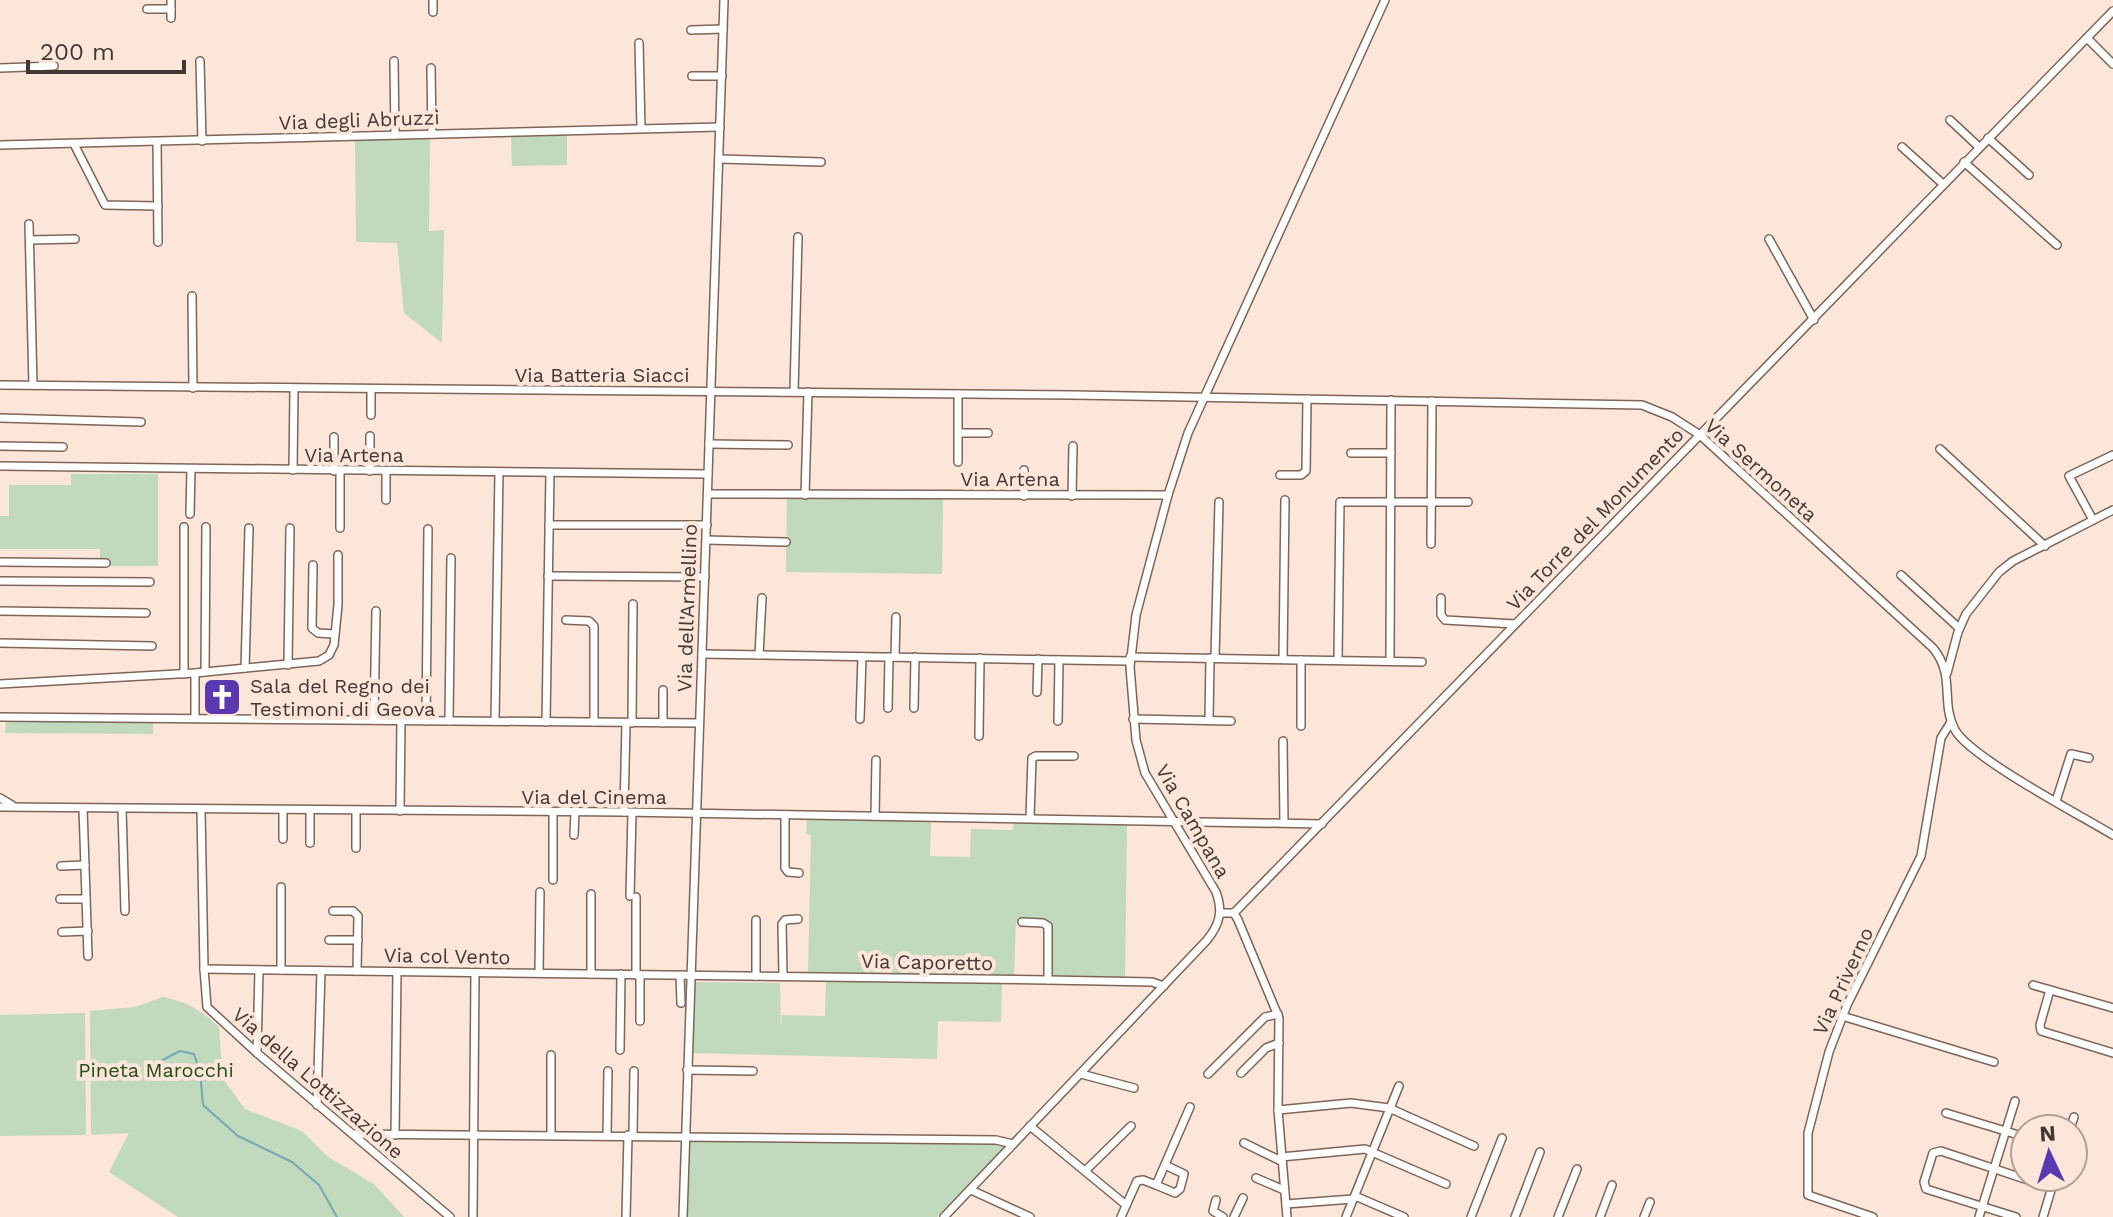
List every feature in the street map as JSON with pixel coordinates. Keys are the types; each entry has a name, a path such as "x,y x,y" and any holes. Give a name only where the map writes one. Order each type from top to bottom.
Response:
{"street":[{"path":"433,0 433,12"},
{"name":"Via dell'Armellino","path":"683,1217 724,0"},
{"name":"Via Campana","path":"1221,913 1214,887 1153,790 1143,767 1133,719 1130,659 1135,619 1184,445 1385,0"},
{"path":"147,9 171,4 171,18"},
{"name":"Via Torre del Monumento","path":"1234,913 2113,11"},
{"path":"691,30 723,29"},
{"path":"2087,38 2113,64"},
{"path":"639,43 641,128"},
{"path":"200,61 202,141"},
{"path":"394,61 395,135"},
{"path":"0,68 54,66"},
{"path":"431,68 432,134"},
{"path":"692,76 722,76"},
{"path":"1950,120 1979,147"},
{"name":"Via degli Abruzzi","path":"0,145 720,127"},
{"path":"1988,138 2029,175"},
{"path":"157,142 158,242"},
{"path":"74,144 105,205 158,206"},
{"path":"1902,147 1943,184"},
{"path":"719,159 821,162"},
{"path":"1964,162 2057,245"},
{"path":"29,224 33,385"},
{"path":"794,392 798,237"},
{"path":"30,240 75,239"},
{"path":"1769,239 1814,320"},
{"path":"192,296 193,388"},
{"name":"Via Batteria Siacci","path":"0,385 1204,397"},
{"path":"293,470 294,389"},
{"path":"371,390 371,415"},
{"path":"805,495 808,392"},
{"path":"958,394 958,462"},
{"name":"Via Sermoneta","path":"1204,397 1631,403 1662,412 1700,435 1928,643 1942,659 1947,674 1951,722"},
{"path":"1280,475 1301,475 1306,471 1307,399"},
{"path":"1390,661 1391,400"},
{"path":"1431,544 1432,401"},
{"path":"0,418 141,422"},
{"path":"959,433 988,433"},
{"path":"370,436 370,471"},
{"path":"334,437 340,528"},
{"path":"709,444 788,445"},
{"path":"0,446 63,447"},
{"path":"1072,496 1073,446"},
{"path":"1940,449 2045,546"},
{"path":"1351,453 1391,453"},
{"path":"2093,520 2069,476 2113,455"},
{"name":"Via Artena","path":"0,466 708,474"},
{"path":"190,514 191,469"},
{"path":"1024,470 1024,496"},
{"path":"386,471 386,500"},
{"path":"495,721 499,472"},
{"path":"546,722 550,473"},
{"name":"Via Artena","path":"708,494 1168,495"},
{"path":"1283,659 1285,500"},
{"path":"1338,660 1339,503 1344,500 1468,502"},
{"path":"1209,720 1219,502"},
{"path":"1947,674 1959,628 1968,611 2001,570 2113,510"},
{"path":"549,525 707,525"},
{"path":"184,527 184,674"},
{"path":"205,672 206,527"},
{"path":"245,668 249,528"},
{"path":"288,665 290,528"},
{"path":"426,721 428,529"},
{"path":"707,540 786,542"},
{"path":"0,684 184,674 311,663 327,657 333,649 338,605 338,555"},
{"path":"449,721 451,558"},
{"path":"0,562 106,563"},
{"path":"313,565 312,628 318,633 334,634"},
{"path":"1901,575 1959,628"},
{"path":"548,576 705,577"},
{"path":"0,581 150,582"},
{"path":"759,655 762,598"},
{"path":"1441,598 1441,615 1445,620 1515,624"},
{"path":"633,604 628,812 640,1021"},
{"path":"0,611 146,613"},
{"path":"374,720 376,611"},
{"path":"888,708 896,617"},
{"path":"566,620 589,621 594,626 594,722"},
{"path":"0,643 152,646"},
{"path":"702,654 1422,662"},
{"path":"860,719 862,657"},
{"path":"914,708 915,657"},
{"path":"979,736 980,658"},
{"path":"1037,692 1038,659"},
{"path":"1058,721 1059,660"},
{"path":"1301,660 1301,726"},
{"path":"195,673 195,718"},
{"path":"663,690 663,723"},
{"path":"0,717 699,723"},
{"path":"1133,719 1231,721"},
{"path":"400,811 401,720"},
{"path":"1951,722 1971,748 2113,835"},
{"name":"Via Priverno","path":"1873,1217 1810,1197 1806,1190 1807,1141 1811,1116 1842,1016 1921,856 1942,737 1951,722"},
{"path":"1283,741 1284,823"},
{"path":"2056,801 2071,754 2089,758"},
{"path":"1030,818 1032,758 1074,756"},
{"path":"875,816 876,760"},
{"name":"Via del Cinema","path":"0,802 14,806 122,809 628,812 1322,824"},
{"path":"83,808 88,956"},
{"path":"122,809 125,911"},
{"name":"Via della Lottizzazione","path":"201,810 207,1007 450,1217"},
{"path":"283,810 283,839"},
{"path":"310,810 310,843"},
{"path":"356,811 356,848"},
{"path":"553,812 553,880"},
{"path":"574,835 575,812"},
{"path":"785,815 785,868 788,872 799,873"},
{"path":"61,866 85,865"},
{"path":"281,887 281,970"},
{"path":"539,973 540,892"},
{"path":"591,894 591,974"},
{"path":"60,899 86,899"},
{"path":"333,911 357,914 357,971"},
{"path":"944,1217 1210,937 1221,913 1234,913 1278,1014 1278,1110 1287,1217"},
{"path":"783,976 782,924 785,920 798,919"},
{"path":"756,920 756,976"},
{"path":"1022,922 1048,926 1048,980"},
{"path":"62,932 88,931"},
{"path":"329,940 358,940"},
{"name":"Via col Vento","path":"204,969 690,975"},
{"path":"257,1053 259,970"},
{"path":"317,1105 321,971"},
{"path":"395,1135 397,972"},
{"path":"473,1217 475,973"},
{"path":"620,1050 621,974"},
{"path":"680,975 681,1003"},
{"name":"Via Caporetto","path":"690,975 1150,982 1164,986"},
{"path":"2033,985 2113,1008"},
{"path":"2050,990 2041,1031 2113,1053"},
{"path":"1208,1074 1266,1016 1278,1014"},
{"path":"1842,1016 1994,1062"},
{"path":"1241,1073 1266,1048 1279,1043"},
{"path":"551,1055 551,1135"},
{"path":"687,1068 750,1069"},
{"path":"607,1135 608,1071"},
{"path":"626,1217 634,1071"},
{"path":"1081,1074 1134,1088"},
{"path":"1346,1217 1399,1086"},
{"path":"1979,1217 2015,1101"},
{"path":"1278,1110 1351,1103 1389,1108 1474,1146"},
{"path":"1156,1185 1190,1107"},
{"path":"1946,1113 2009,1132"},
{"path":"1030,1126 1126,1205"},
{"path":"1085,1171 1131,1126"},
{"path":"354,1134 685,1135 998,1140 1013,1144"},
{"path":"1471,1217 1502,1138"},
{"path":"1244,1143 1281,1159 1357,1149 1372,1152 1446,1184"},
{"path":"2009,1174 1938,1151 1933,1155 1925,1177 1926,1189 2016,1217"},
{"path":"1515,1217 1540,1152"},
{"path":"1121,1217 1137,1181 1143,1180 1173,1192 1180,1189 1184,1174 1165,1165"},
{"path":"1558,1217 1577,1169"},
{"path":"1256,1178 1284,1190"},
{"path":"1600,1217 1612,1185"},
{"path":"971,1190 1030,1217"},
{"path":"2043,1217 2050,1193"},
{"path":"1234,1217 1243,1198"},
{"path":"1286,1204 1354,1198 1404,1217"},
{"path":"1216,1200 1213,1211 1223,1217"},
{"path":"1644,1217 1650,1202"}],"green space":[{"path":"567,134 567,165 512,166 511,135"},
{"path":"430,138 429,231 444,230 442,343 404,313 397,243 356,242 355,139"},
{"path":"71,474 158,474 158,566 100,566 100,549 0,549 0,516 9,516 9,485 71,485"},
{"path":"787,496 943,498 942,574 786,572"},
{"path":"6,721 153,723 153,734 5,733"},
{"path":"807,819 931,821 930,856 970,857 971,829 1013,830 1014,819 1127,821 1125,977 1049,976 1050,922 1016,921 1014,975 808,972 811,835 806,834"},
{"path":"826,981 1002,984 1001,1022 938,1021 937,1059 693,1053 695,982 780,983 781,1031 782,1015 825,1016"},
{"name":"Pineta Marocchi","path":"163,997 193,1008 219,1027 223,1079 245,1109 302,1131 328,1157 374,1184 404,1217 178,1217 109,1172 129,1133 91,1135 90,1011 135,1007"},
{"path":"85,1013 86,1135 0,1136 0,1015"},
{"path":"690,1138 996,1141 1004,1144 937,1217 685,1217"}],"waterway":[{"path":"155,1064 180,1051 194,1054 200,1072 203,1105 238,1136 292,1162 319,1185 337,1217"}],"place":[{"name":"Sala del Regno dei Testimoni di Geova","path":"222,697"}]}
